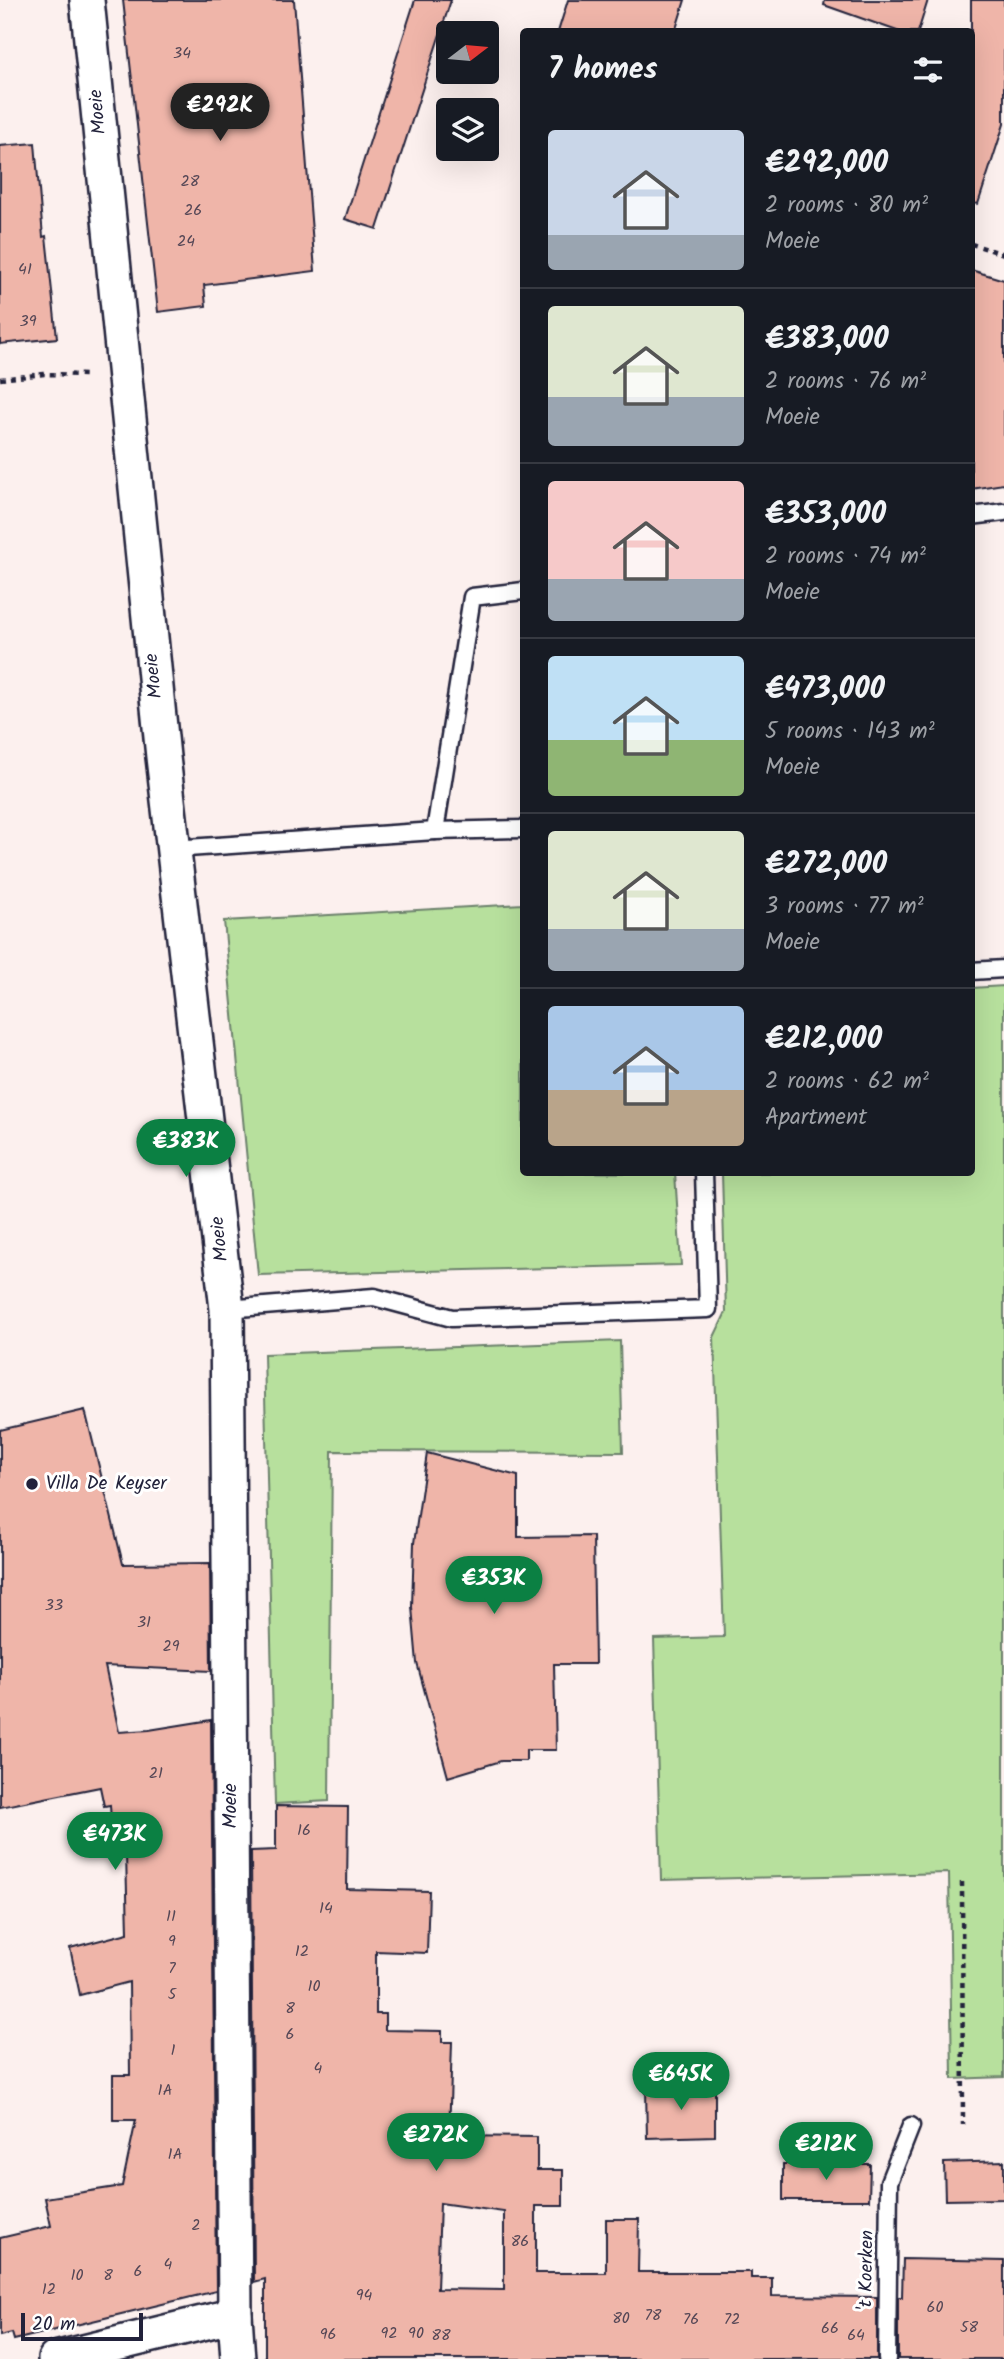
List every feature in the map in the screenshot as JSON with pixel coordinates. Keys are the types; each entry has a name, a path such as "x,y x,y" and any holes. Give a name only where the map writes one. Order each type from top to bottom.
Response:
{"street":[{"name":"Moeie","path":"88,0 123,376 173,849 228,1309 235,2315 239,2359"},
{"path":"55,2359 235,2315"}],"lane":[{"path":"975,516 1004,512"},
{"path":"435,831 472,597 520,591"},
{"path":"173,849 435,831 520,829"},
{"path":"975,971 1004,969"},
{"path":"228,1309 374,1297 452,1318 708,1309 705,1176"},
{"name":"'t Koerken","path":"887,2359 889,2182 911,2126"}],"path":[{"path":"975,245 1004,254"},
{"path":"0,379 44,374 123,376"},
{"path":"962,1882 963,2125"}],"green space":[{"path":"520,904 520,1176 675,1176 681,1265 258,1275 224,921"},
{"path":"1004,986 1004,2077 952,2079 949,1873 661,1880 654,1639 724,1637 714,1337 726,1312 722,1176 975,1176 975,988"},
{"path":"620,1341 623,1452 332,1451 329,1801 275,1804 264,1354"}],"building":[{"path":"123,0 294,0 315,271 204,285 206,306 158,312"},
{"path":"415,0 451,0 444,21 436,21 436,46 377,229 345,219"},
{"path":"568,0 685,0 676,28 559,28"},
{"path":"825,0 928,0 919,28 889,28 824,5"},
{"path":"971,0 1004,0 1004,124 978,204 975,204 975,28 971,28"},
{"path":"35,143 43,237 46,236 57,338 0,344 0,146"},
{"path":"975,271 1004,280 1004,484 975,488"},
{"path":"85,1410 123,1564 210,1563 211,1671 105,1666 119,1732 211,1720 216,2291 14,2340 12,2333 0,2336 0,2238 51,2226 45,2198 122,2186 136,2120 113,2120 113,2075 130,2075 129,1982 80,1995 70,1948 128,1933 126,1854 113,1854 110,1805 104,1806 100,1787 0,1807 0,1430"},
{"path":"427,1453 518,1476 518,1537 593,1536 595,1664 554,1664 556,1750 526,1750 526,1761 501,1761 448,1777 417,1663 412,1607 414,1543"},
{"path":"276,1806 348,1807 347,1889 429,1891 427,1953 376,1951 376,2014 385,2014 385,2030 442,2031 442,2042 452,2042 449,2136 537,2137 537,2170 563,2170 563,2206 536,2206 536,2273 606,2273 606,2219 639,2219 638,2272 751,2272 751,2278 772,2278 772,2296 877,2297 877,2359 265,2359 265,2279 254,2282 251,1851 276,1850","holes":["440,2203 504,2212 504,2290 437,2289"]},
{"path":"715,2086 715,2136 647,2138 646,2088"},
{"path":"1004,2161 1004,2199 945,2200 944,2163"},
{"path":"783,2164 870,2164 869,2200 783,2200"},
{"path":"903,2259 1004,2261 1004,2359 898,2359 898,2297 902,2297"}],"place":[{"name":"Villa De Keyser","path":"32,1484"}]}
